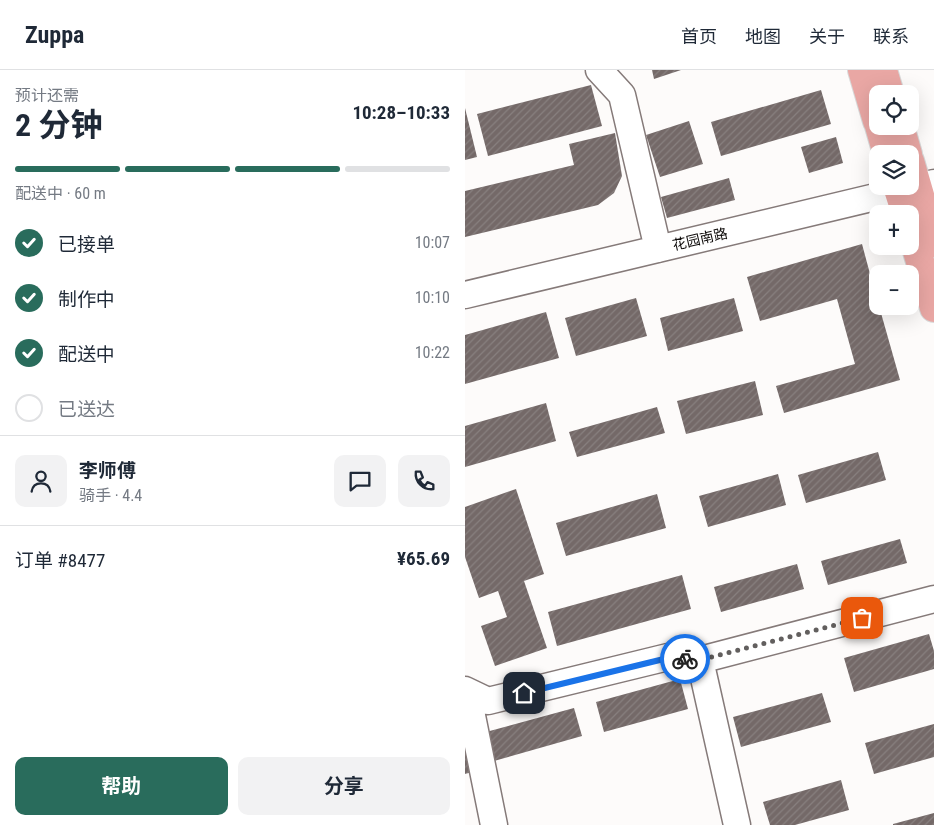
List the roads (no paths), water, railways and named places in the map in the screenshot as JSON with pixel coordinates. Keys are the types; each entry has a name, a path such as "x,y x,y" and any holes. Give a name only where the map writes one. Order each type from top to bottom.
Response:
{"main road":[{"path":"862,70 869,94"},
{"path":"883,70 887,85"},
{"path":"912,195 934,243"},
{"path":"918,255 934,308"}],"street":[{"path":"599,70 622,95 658,249"},
{"name":"花园南路","path":"465,295 898,195"},
{"path":"466,690 488,702 668,658 700,660 934,599"},
{"path":"700,660 737,825"},
{"path":"466,690 494,825"}]}
